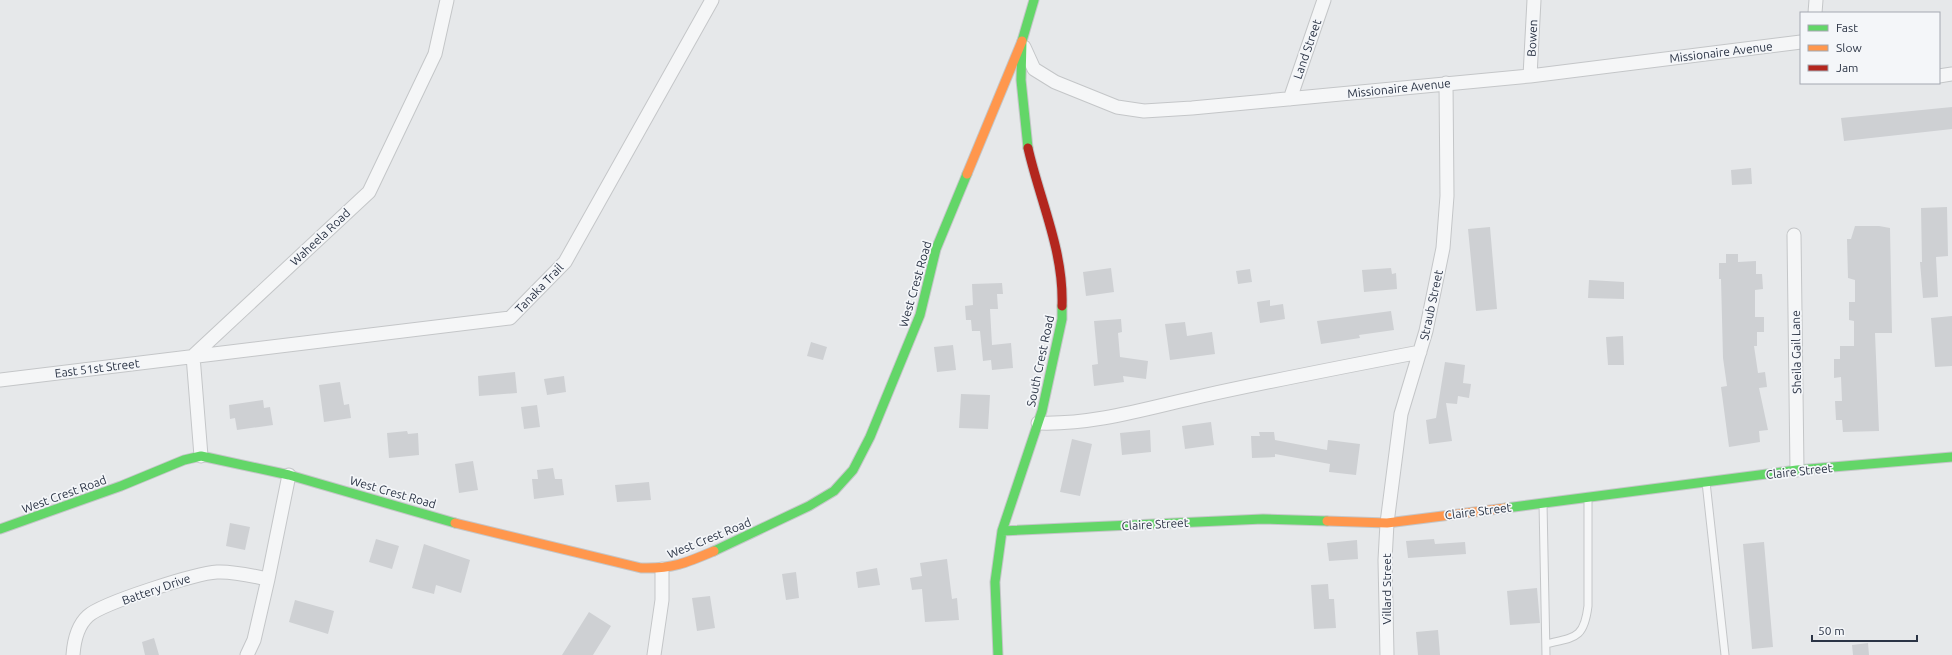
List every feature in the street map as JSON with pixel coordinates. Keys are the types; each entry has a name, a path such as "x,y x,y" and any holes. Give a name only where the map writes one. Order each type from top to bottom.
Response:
{"street":[{"name":"Waheela Road","path":"193,356 369,192 435,54 447,0"},
{"name":"Tanaka Trail","path":"193,356 510,318 565,262 712,0"},
{"name":"South Crest Road","path":"998,655 995,582 1002,531 1038,423 1057,350 1062,320 1063,290 1060,260 1028,149 1021,80 1022,41 1034,0"},
{"name":"Land Street","path":"1290,99 1324,0"},
{"name":"Bowen","path":"1530,76 1534,0"},
{"path":"1815,12 1816,0"},
{"name":"Missionaire Avenue","path":"1022,41 1034,69 1056,82 1117,107 1144,110 1192,108 1530,76 1800,42"},
{"name":"West Crest Road","path":"0,529 120,486 184,460 201,456 289,475 470,527 642,568 662,569 685,563 728,545 809,506 834,491 853,470 870,437 920,315 936,249 1022,41"},
{"path":"1940,76 1952,74"},
{"name":"Straub Street","path":"1387,523 1402,414 1426,331 1443,248 1447,196 1446,83"},
{"name":"Sheila Gail Lane","path":"1794,235 1797,470"},
{"path":"1038,423 1063,424 1132,412 1309,373 1420,352"},
{"name":"East 51st Street","path":"0,380 193,356"},
{"path":"193,356 201,456"},
{"name":"Claire Street","path":"1002,531 1263,519 1387,523 1797,470 1952,457"},
{"path":"247,655 254,640 289,475"},
{"name":"Villard Street","path":"1387,523 1385,590 1387,655"},
{"path":"654,655 662,600 662,569"},
{"name":"Battery Drive","path":"73,655 78,629 88,616 105,607 198,575 218,572 244,574 268,579"}],"lane":[{"path":"1706,482 1725,655"},
{"path":"1546,644 1572,638 1581,632 1586,623 1588,606 1588,497"},
{"path":"1543,503 1546,655"}],"building":[{"path":"1952,107 1952,129 1844,141 1841,118"},
{"path":"1751,168 1752,184 1732,185 1731,170"},
{"path":"1947,207 1948,256 1936,257 1938,297 1923,298 1920,262 1922,262 1921,208"},
{"path":"1855,226 1879,226 1890,228 1892,333 1875,333 1879,431 1843,432 1842,420 1836,420 1835,401 1842,401 1841,377 1834,378 1834,359 1840,359 1840,346 1854,346 1854,321 1849,320 1849,302 1855,302 1855,280 1848,278 1847,239 1851,239"},
{"path":"1490,227 1497,309 1476,311 1468,229"},
{"path":"1726,254 1738,254 1738,262 1756,261 1756,274 1762,274 1763,289 1755,290 1755,317 1764,317 1764,332 1757,332 1757,346 1754,346 1758,373 1765,372 1767,387 1759,388 1768,430 1759,431 1760,442 1729,447 1721,387 1727,386 1723,358 1721,279 1719,279 1719,263 1726,263"},
{"path":"1111,268 1114,292 1086,296 1083,272"},
{"path":"1391,268 1392,274 1396,273 1397,289 1364,292 1362,270"},
{"path":"1250,269 1252,282 1238,284 1236,271"},
{"path":"1589,280 1624,282 1624,299 1588,298"},
{"path":"1002,283 1003,294 997,294 998,309 990,309 992,345 1011,343 1013,368 992,370 991,360 983,361 980,331 972,331 971,320 966,320 965,306 973,305 972,284"},
{"path":"1270,300 1270,306 1283,304 1285,319 1260,323 1257,302"},
{"path":"1391,311 1394,330 1359,335 1360,338 1321,344 1317,321"},
{"path":"1952,316 1952,366 1935,367 1931,318"},
{"path":"1121,319 1122,332 1118,333 1120,357 1148,361 1146,379 1123,376 1124,382 1094,386 1092,365 1098,364 1094,321"},
{"path":"1185,322 1187,336 1212,332 1215,354 1170,360 1165,324"},
{"path":"1623,336 1624,365 1608,365 1606,337"},
{"path":"811,342 827,347 823,360 807,356"},
{"path":"953,345 956,370 937,372 934,347"},
{"path":"1445,362 1465,365 1463,383 1471,384 1469,398 1458,396 1457,404 1446,403 1452,441 1429,444 1426,420 1436,418"},
{"path":"515,372 517,393 479,396 478,376"},
{"path":"564,376 566,392 547,395 544,379"},
{"path":"340,382 344,405 349,404 351,418 324,422 319,385"},
{"path":"961,394 990,395 988,429 959,428"},
{"path":"263,400 264,408 270,407 273,425 237,430 235,418 230,419 229,405"},
{"path":"537,405 540,427 524,429 521,407"},
{"path":"1211,422 1214,445 1185,449 1182,426"},
{"path":"1150,430 1151,452 1122,455 1120,433"},
{"path":"407,431 408,434 418,433 419,455 389,458 387,433"},
{"path":"1259,432 1274,432 1275,440 1327,450 1328,440 1360,444 1356,475 1329,472 1330,464 1275,454 1275,457 1252,458 1251,436 1260,436"},
{"path":"1072,439 1092,444 1080,496 1060,492"},
{"path":"473,461 478,490 459,493 455,464"},
{"path":"553,468 555,479 562,479 564,495 534,499 532,479 538,479 537,470"},
{"path":"649,482 651,500 617,502 615,485"},
{"path":"230,523 250,527 245,550 226,546"},
{"path":"376,539 399,546 392,569 369,562"},
{"path":"1434,539 1435,544 1465,542 1466,554 1408,558 1406,541"},
{"path":"1357,540 1358,559 1329,561 1327,543"},
{"path":"1764,542 1773,647 1752,649 1743,544"},
{"path":"424,544 470,560 461,593 436,585 434,594 412,588"},
{"path":"947,559 952,599 957,598 959,620 925,622 922,589 912,590 910,578 922,576 920,563"},
{"path":"877,568 880,585 858,588 856,572"},
{"path":"796,572 799,598 786,600 782,574"},
{"path":"1328,584 1329,599 1334,599 1336,628 1314,629 1311,585"},
{"path":"1537,588 1540,623 1510,625 1507,591"},
{"path":"710,596 715,628 697,631 692,598"},
{"path":"295,600 334,611 328,634 289,622"},
{"path":"589,612 611,626 593,655 562,655"},
{"path":"1438,630 1440,655 1418,655 1416,632"},
{"path":"154,638 159,655 145,655 142,642"},
{"path":"1868,643 1869,655 1853,655 1852,645"}],"traffic: fast":[{"path":"1028,148 1021,80 1022,41 1034,0"},
{"path":"714,551 809,506 834,491 853,470 870,437 920,315 936,249 967,174"},
{"path":"998,655 995,582 1002,531 1042,411 1062,319 1062,306"},
{"path":"0,529 121,486 184,460 201,456 289,475 455,523"},
{"path":"1506,508 1797,470 1952,457"},
{"path":"1002,531 1263,519 1327,521"}],"traffic: slow":[{"path":"967,174 1022,41"},
{"path":"1327,521 1387,523 1506,508"},
{"path":"455,523 641,568 662,567 679,564 714,551"}],"traffic: jam":[{"path":"1028,148 1055,246 1062,286 1062,306"}]}
